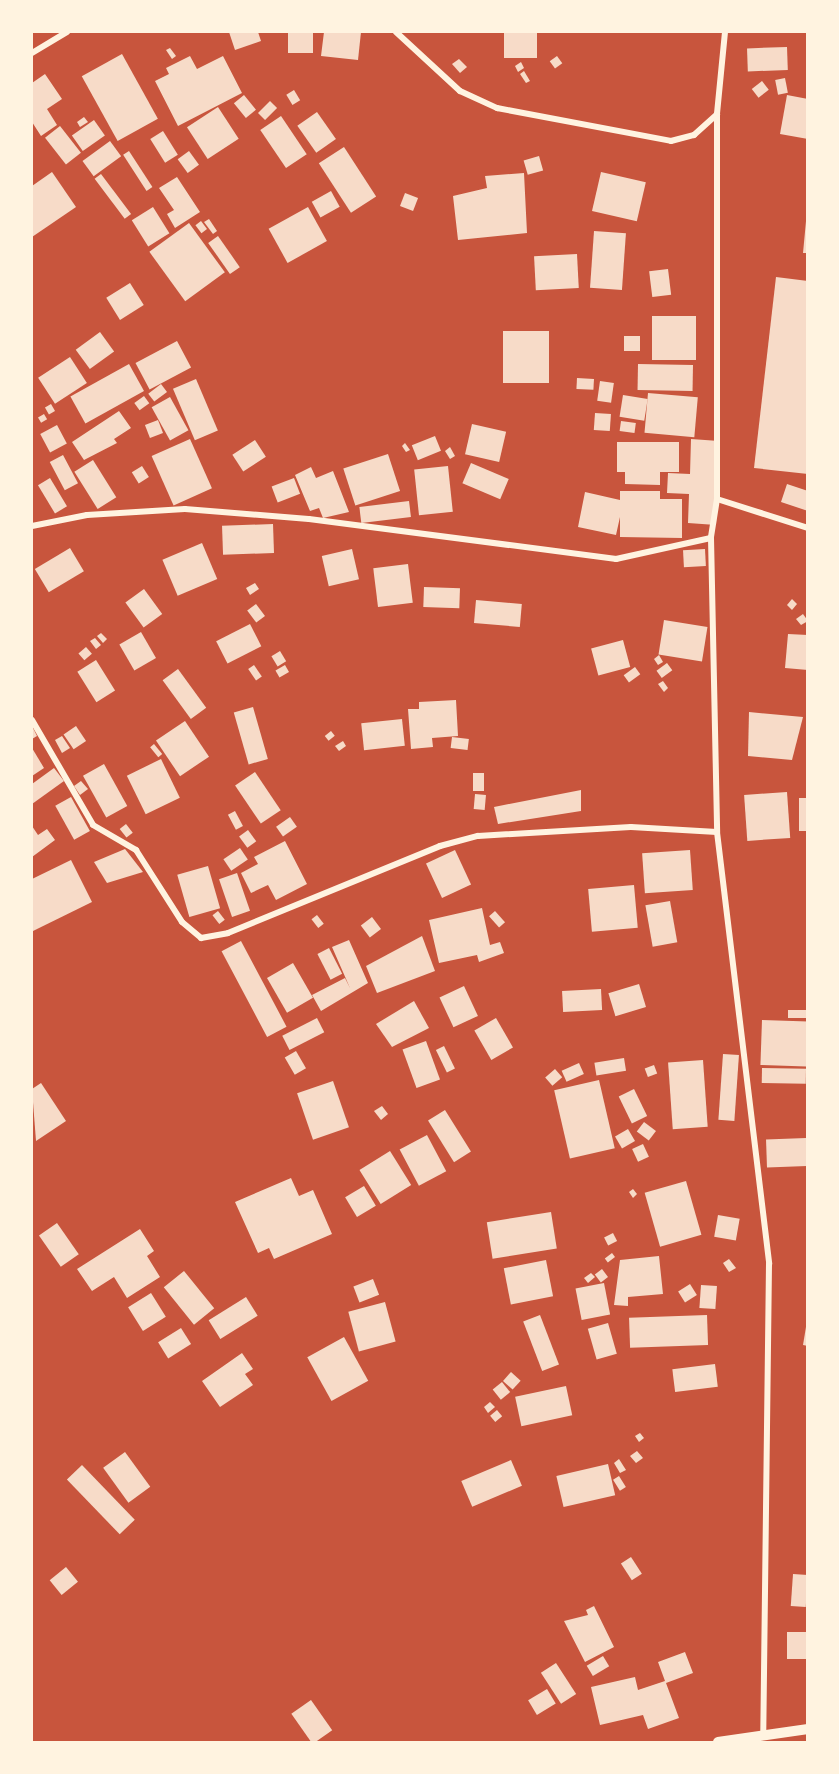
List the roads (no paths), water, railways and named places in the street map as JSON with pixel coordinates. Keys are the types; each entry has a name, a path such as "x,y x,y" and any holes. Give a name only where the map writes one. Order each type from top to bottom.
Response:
{"street":[{"path":"32,53 67,32"},
{"path":"396,32 460,91 498,108 671,141 694,135 717,114"},
{"path":"725,32 717,114 717,500 711,538 717,832 769,1264 762,1734"},
{"path":"717,500 807,528"},
{"path":"32,526 87,515 185,509 309,519 616,559 711,538"},
{"path":"32,720 93,825 136,850 182,922 201,938 228,933 440,846 478,837 631,827 717,832"},
{"path":"718,1743 762,1734 807,1729"}]}
